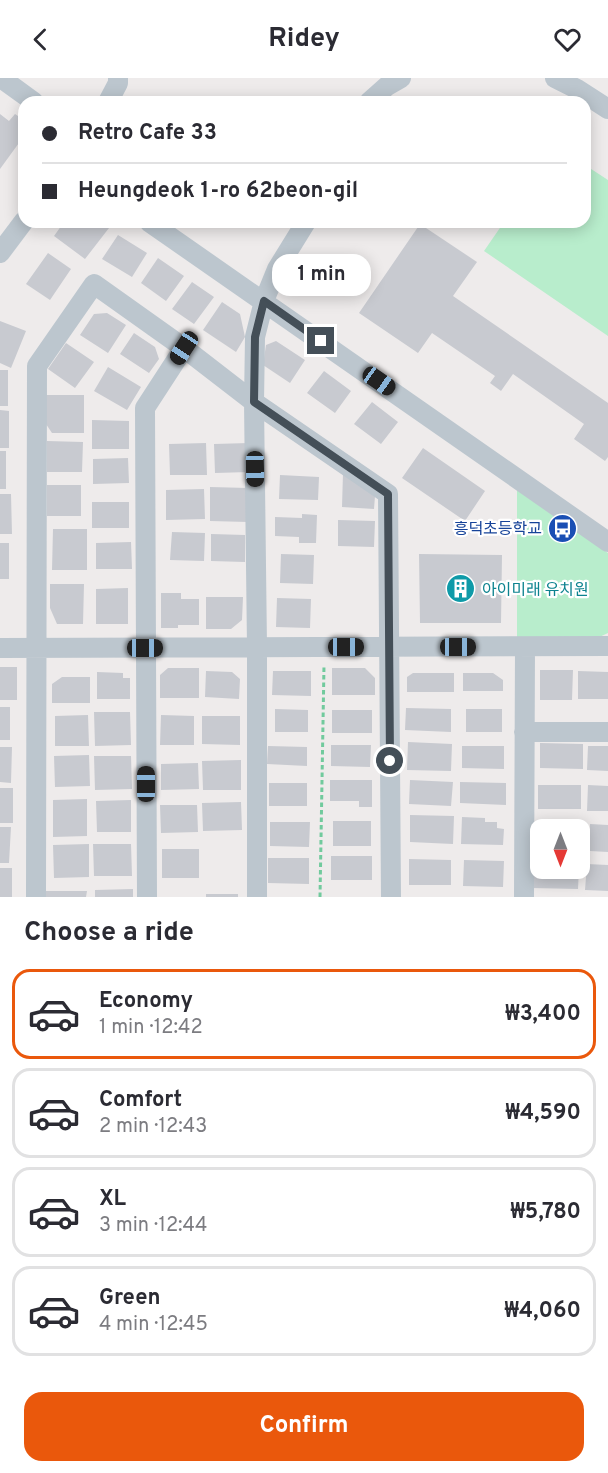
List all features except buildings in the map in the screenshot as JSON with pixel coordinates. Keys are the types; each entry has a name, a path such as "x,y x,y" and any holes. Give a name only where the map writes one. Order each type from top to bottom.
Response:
{"street":[{"path":"1,78 26,96"},
{"path":"111,96 118,78"},
{"path":"376,96 401,78"},
{"path":"555,78 588,96"},
{"path":"591,98 608,109"},
{"path":"0,253 19,228"},
{"path":"158,228 608,542"},
{"path":"257,897 255,337 264,301 277,269 302,228"},
{"path":"36,897 37,366 94,284 184,348 254,402 388,494 391,897"},
{"path":"147,897 145,408 184,348"},
{"path":"0,648 605,645"},
{"path":"524,897 525,647"},
{"path":"524,732 608,732"}],"path":[{"path":"320,897 324,647"}],"green space":[{"path":"591,169 608,180 608,336 484,251 500,228 591,228"},
{"path":"517,490 608,553 608,633 595,639 517,639"}],"place":[{"name":"흥덕초등학교","path":"563,528"},
{"name":"아이미래 유치원","path":"461,589"}],"route":[{"path":"321,341 264,301 255,337 254,402 388,494 390,761"}]}
